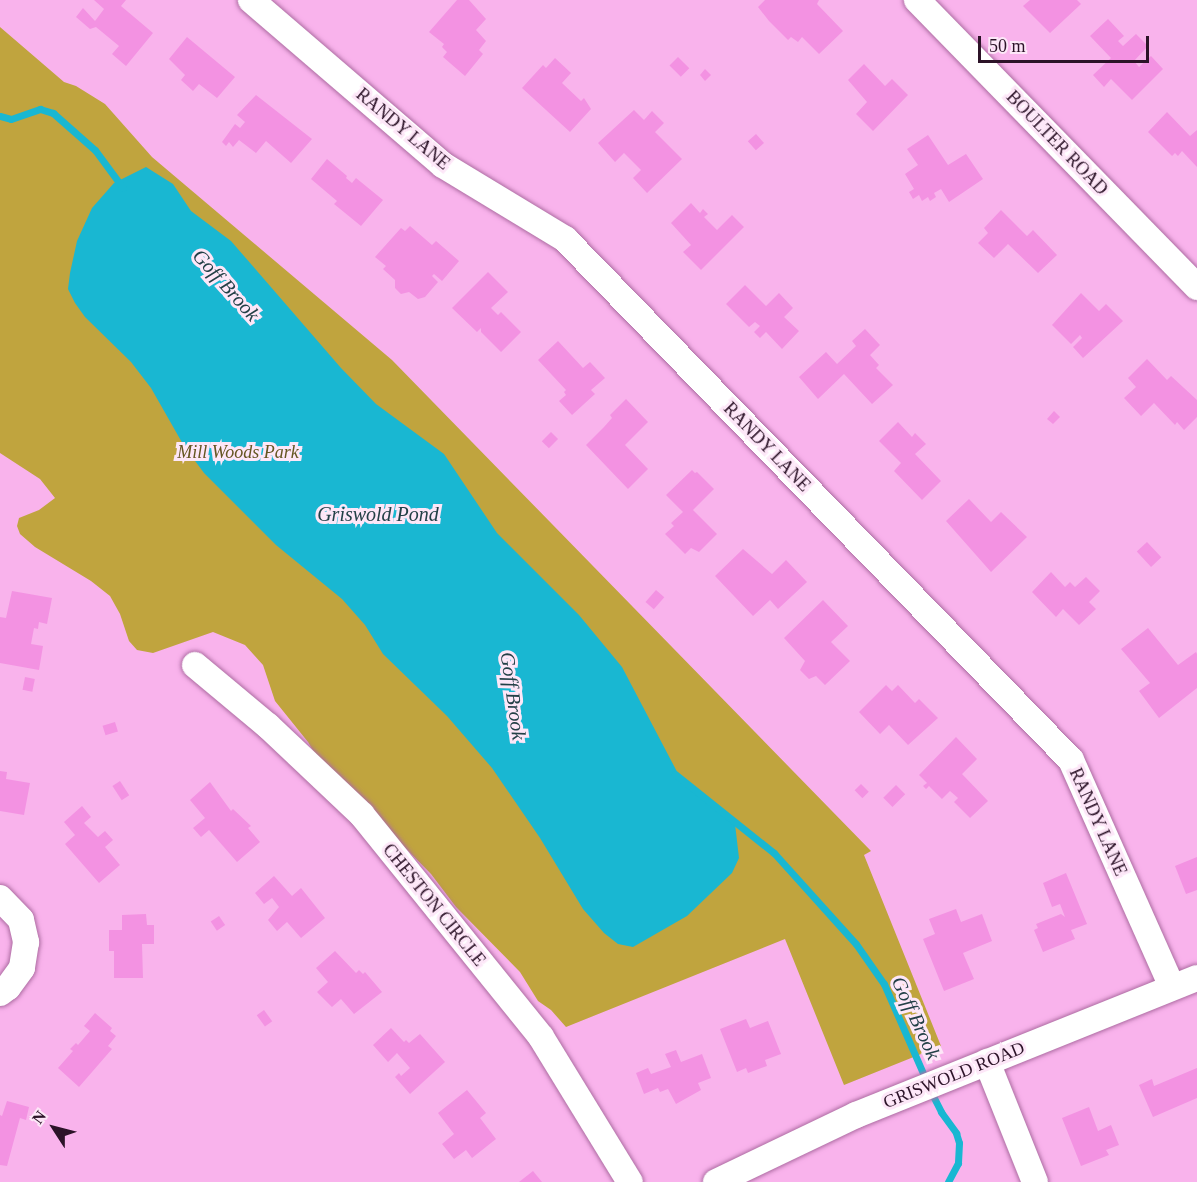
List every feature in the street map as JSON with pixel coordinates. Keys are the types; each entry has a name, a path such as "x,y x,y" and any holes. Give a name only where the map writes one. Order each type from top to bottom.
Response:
{"street":[{"name":"RANDY LANE","path":"251,0 443,165 565,239 1071,760 1172,987"},
{"name":"BOULTER ROAD","path":"917,0 1197,286"},
{"name":"CHESTON CIRCLE","path":"195,665 268,726 362,815 540,1037 630,1182"},
{"path":"0,898 21,920 26,942 22,968 8,987 0,993"},
{"name":"GRISWOLD ROAD","path":"716,1182 793,1143 907,1093 1197,978"},
{"path":"987,1062 1035,1182"}],"green space":[{"name":"Mill Woods Park","path":"0,27 64,82 76,86 105,104 152,157 392,360 871,851 864,855 941,1046 844,1085 785,939 566,1027 551,1010 538,1001 520,972 456,907 431,874 318,759 308,742 275,701 263,665 245,645 213,632 153,653 137,650 129,641 120,614 110,596 91,581 35,547 20,534 17,526 19,518 39,510 55,498 40,479 0,453"}],"water":[{"name":"Griswold Pond","path":"146,167 173,184 191,211 231,241 341,368 376,404 444,454 497,533 579,615 622,667 684,785 735,824 739,858 732,873 687,916 633,947 618,944 604,933 583,909 540,838 492,768 447,716 383,654 365,625 342,599 276,545 204,473 184,446 151,388 131,362 85,317 68,289 77,241 92,208 114,183"}],"building":[{"path":"94,0 126,0 121,6 153,33 126,66 112,54 119,46 96,27 90,29 76,17 83,8 95,21 104,9"},
{"path":"457,0 469,0 486,19 476,30 486,41 479,50 483,54 465,76 443,57 447,52 442,47 444,44 429,32"},
{"path":"765,0 819,0 817,4 843,31 819,54 802,37 798,42 791,37 788,40 769,21 758,7"},
{"path":"1030,0 1077,0 1081,4 1050,33 1023,6"},
{"path":"1108,19 1124,36 1118,41 1123,46 1136,34 1148,46 1134,61 1139,67 1151,56 1163,69 1132,100 1111,79 1104,87 1093,75 1111,58 1090,36"},
{"path":"187,37 235,77 217,98 199,84 193,91 181,80 185,75 169,59"},
{"path":"678,57 689,68 681,77 670,65"},
{"path":"555,58 571,73 562,83 581,101 584,98 591,109 570,132 522,88 543,65 546,68"},
{"path":"864,64 885,86 892,79 908,95 873,131 856,114 867,102 848,80"},
{"path":"705,69 711,75 705,81 700,75"},
{"path":"256,95 312,139 291,163 266,141 256,153 239,140 233,147 229,142 226,146 222,142 235,124 240,128 245,122 237,115"},
{"path":"634,110 644,120 652,111 664,123 655,132 682,159 647,193 633,178 641,170 624,153 615,162 598,143"},
{"path":"1167,112 1190,136 1197,130 1197,167 1182,151 1178,156 1175,153 1172,156 1148,132"},
{"path":"756,134 764,143 756,150 748,141"},
{"path":"928,135 948,165 966,154 983,179 949,202 941,189 934,193 936,197 930,201 928,197 922,201 919,195 913,199 909,192 914,189 905,174 918,165 907,149"},
{"path":"327,159 352,183 356,178 383,200 361,226 334,204 337,201 311,179"},
{"path":"691,203 700,213 703,209 708,214 704,217 717,230 732,215 744,227 701,270 683,252 691,245 671,223"},
{"path":"1001,210 1027,236 1033,230 1057,255 1038,273 1008,244 994,258 978,243 988,233 984,228"},
{"path":"410,226 432,245 436,241 459,261 442,281 434,274 432,276 438,282 425,297 418,299 409,292 401,294 395,288 395,280 383,269 386,266 375,257 401,228 405,231"},
{"path":"488,272 508,292 491,308 498,315 501,312 521,332 501,352 481,332 481,328 477,332 452,308"},
{"path":"745,285 766,306 779,293 793,308 784,317 799,331 782,349 766,332 760,338 754,332 760,326 755,322 749,327 726,304"},
{"path":"1081,293 1099,311 1106,304 1123,321 1083,358 1073,347 1082,338 1080,335 1071,344 1052,325"},
{"path":"865,329 880,345 870,355 879,365 876,368 893,385 872,404 844,374 818,399 799,377 826,352 837,364 856,346 852,341"},
{"path":"558,341 583,368 590,362 605,378 591,390 595,394 572,415 559,401 566,395 564,392 566,390 538,360"},
{"path":"1147,359 1167,380 1171,376 1197,400 1197,417 1184,430 1177,422 1175,425 1154,403 1141,416 1124,398 1136,387 1128,378"},
{"path":"626,399 648,422 625,445 648,469 628,489 586,445 612,418 610,415"},
{"path":"1054,411 1060,417 1053,424 1047,419"},
{"path":"898,422 912,437 915,433 926,444 915,454 941,481 922,500 894,471 901,463 879,441"},
{"path":"551,432 558,439 549,448 542,441"},
{"path":"692,470 714,489 693,510 717,534 699,552 691,548 685,554 665,534 674,526 671,523 683,512 666,495"},
{"path":"969,499 991,522 1001,512 1027,537 991,572 946,521"},
{"path":"1147,542 1161,557 1151,567 1137,552"},
{"path":"743,549 772,574 786,560 807,582 778,609 770,600 753,616 715,576"},
{"path":"1051,572 1065,587 1070,582 1075,587 1086,577 1100,591 1089,602 1096,609 1079,625 1063,609 1056,617 1032,592"},
{"path":"656,590 664,597 654,609 646,602"},
{"path":"12,591 52,598 47,624 39,622 38,629 34,628 31,644 43,646 39,670 0,663 0,617 6,618"},
{"path":"823,600 848,626 831,642 850,661 825,685 816,676 809,679 800,670 805,661 784,638"},
{"path":"1148,628 1178,665 1196,652 1197,654 1197,688 1159,718 1139,691 1150,683 1121,649"},
{"path":"25,677 35,679 32,692 23,690"},
{"path":"886,685 892,691 898,685 915,703 919,699 938,718 908,745 889,725 880,734 859,712"},
{"path":"115,722 118,732 105,735 103,726"},
{"path":"956,737 977,759 962,774 988,801 970,818 954,802 958,798 950,791 942,799 929,786 926,789 923,786 927,783 919,775"},
{"path":"0,771 7,772 6,779 30,783 24,815 0,811"},
{"path":"120,781 129,795 122,800 112,786"},
{"path":"210,782 231,811 233,809 251,826 248,828 260,842 237,862 209,830 201,837 193,828 205,818 190,800"},
{"path":"861,784 869,792 862,798 855,790"},
{"path":"896,785 905,794 892,807 883,798"},
{"path":"82,806 91,817 84,823 98,837 105,831 113,840 105,847 120,865 99,883 65,844 75,835 64,822"},
{"path":"1197,857 1197,890 1186,894 1175,866"},
{"path":"1066,873 1087,924 1071,930 1075,939 1043,952 1034,930 1038,928 1036,924 1061,914 1065,917 1060,904 1052,907 1043,883"},
{"path":"274,876 292,896 301,888 325,918 301,938 287,922 277,931 268,920 279,907 272,898 264,904 255,893"},
{"path":"956,909 961,922 982,914 992,941 963,953 974,979 944,991 923,939 935,934 929,919"},
{"path":"146,914 147,925 154,925 154,944 142,944 143,978 114,978 114,951 109,951 109,930 122,930 122,915"},
{"path":"219,916 225,925 217,931 211,922"},
{"path":"335,951 356,973 359,970 363,974 365,972 382,992 354,1014 341,999 332,1007 317,992 328,982 316,968"},
{"path":"264,1010 272,1021 265,1027 257,1015"},
{"path":"95,1013 112,1028 110,1031 116,1036 108,1046 112,1049 79,1087 58,1068 73,1051 70,1049 76,1043 78,1045 90,1031 84,1026"},
{"path":"746,1019 750,1028 768,1021 781,1054 765,1060 767,1066 748,1073 746,1068 737,1072 720,1029"},
{"path":"391,1028 404,1042 406,1040 409,1043 420,1034 445,1062 410,1094 395,1077 399,1073 401,1076 410,1068 397,1053 388,1062 373,1045"},
{"path":"676,1050 681,1062 702,1054 711,1078 698,1083 701,1090 676,1104 668,1089 660,1092 658,1088 644,1094 636,1073 648,1068 651,1074 671,1067 665,1054"},
{"path":"1197,1068 1197,1098 1153,1117 1139,1085 1152,1079 1154,1086"},
{"path":"467,1090 486,1113 480,1118 496,1139 472,1158 466,1150 454,1159 442,1144 454,1134 438,1113"},
{"path":"7,1101 29,1107 26,1120 20,1118 7,1166 0,1165 0,1115 2,1116"},
{"path":"1089,1107 1098,1131 1111,1125 1119,1145 1106,1150 1109,1155 1081,1166 1062,1118"},
{"path":"533,1171 542,1182 519,1182"}],"waterway":[{"name":"Goff Brook","path":"0,116 11,119 40,109 53,113 95,150 123,188"},
{"name":"Goff Brook","path":"675,774 774,853 856,944 884,984 926,1080"},
{"name":"Goff Brook","path":"930,1090 941,1112 956,1133 959,1143 958,1163 948,1182"}]}
